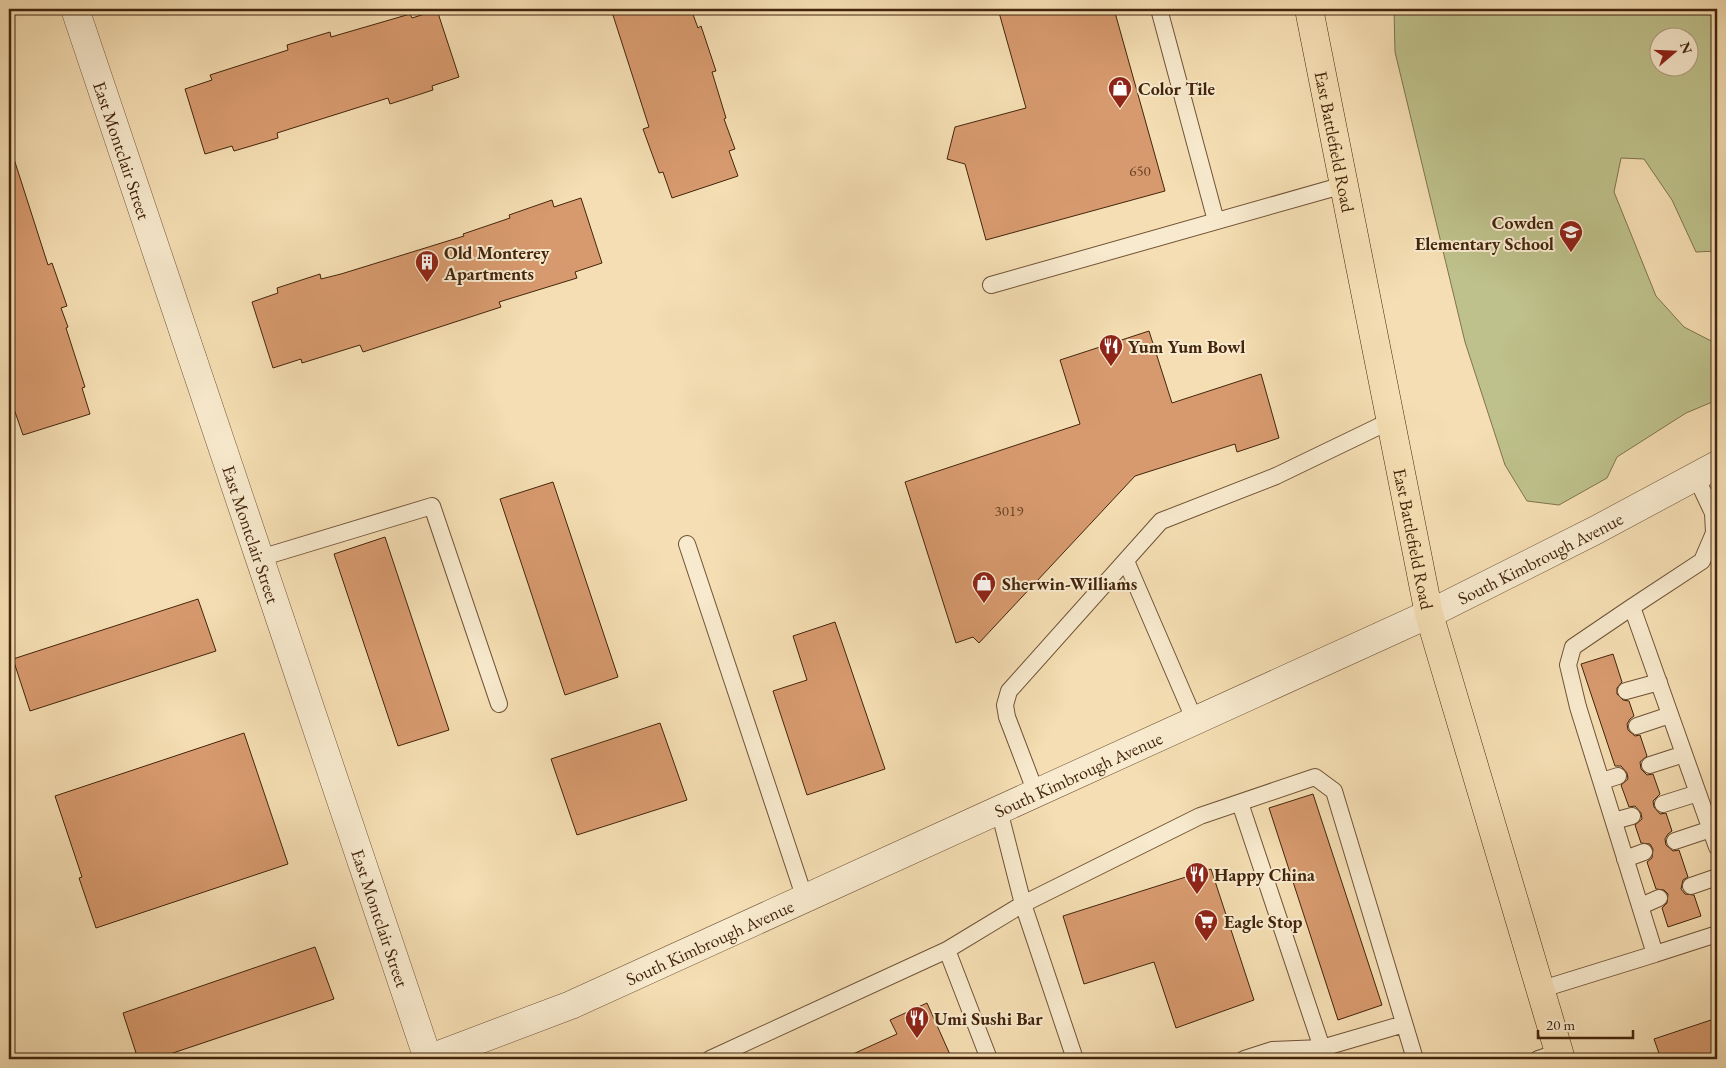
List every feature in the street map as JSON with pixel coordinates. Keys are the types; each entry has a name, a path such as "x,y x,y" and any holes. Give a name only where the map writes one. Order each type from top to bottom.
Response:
{"main road":[{"name":"East Battlefield Road","path":"1309,9 1429,614 1539,990 1552,1057"}],"street":[{"name":"East Montclair Street","path":"75,9 428,1059"},
{"name":"South Kimbrough Avenue","path":"428,1059 571,1005 1429,614 1596,530 1707,471"}],"lane":[{"path":"1159,9 1216,221"},
{"path":"991,285 1344,185"},
{"path":"1036,793 1006,717 1005,705 1009,691 1161,521 1276,476 1390,421"},
{"path":"1655,954 1602,782 1597,739 1586,704 1568,665 1573,648 1632,606 1702,561 1714,533 1707,471"},
{"path":"260,558 432,506 499,704"},
{"path":"687,544 805,899"},
{"path":"1126,561 1195,721"},
{"path":"1632,606 1717,848"},
{"path":"1626,691 1658,682"},
{"path":"1637,726 1670,715"},
{"path":"1650,765 1684,754"},
{"path":"1602,782 1618,776"},
{"path":"710,1059 947,950 1023,904 1200,816 1315,777 1334,791 1415,1059"},
{"path":"1664,804 1698,793"},
{"path":"1240,803 1322,1048"},
{"path":"999,810 1023,904 1075,1059"},
{"path":"1614,821 1632,816"},
{"path":"1675,841 1711,828"},
{"path":"1626,859 1644,852"},
{"path":"1691,886 1717,877"},
{"path":"1641,906 1659,898"},
{"path":"1539,990 1717,934"},
{"path":"947,950 989,1059"},
{"path":"1244,1059 1272,1050 1322,1048 1404,1024"}],"green space":[{"name":"Cowden Elementary School","path":"1394,9 1717,9 1717,251 1696,252 1672,200 1644,159 1621,158 1614,192 1656,296 1684,327 1717,344 1717,400 1686,413 1617,457 1607,478 1559,505 1527,501 1505,465 1465,342 1395,52"}],"building":[{"path":"611,9 691,9 698,28 701,26 716,71 712,72 726,118 724,119 735,149 729,151 738,176 672,198 663,172 659,173 643,129 649,127"},
{"path":"998,9 1114,9 1165,191 986,240 965,164 947,159 955,127 1026,108"},
{"path":"437,10 459,77 432,86 433,90 390,104 388,98 277,133 278,138 234,151 232,146 205,154 185,89 212,80 210,75 288,50 287,45 330,32 331,37 410,14 412,18"},
{"path":"14,159 48,265 52,263 67,306 61,308 85,387 82,388 90,414 23,435 14,409 9,410 9,160"},
{"name":"Old Monterey Apartments","path":"581,198 602,263 575,272 577,278 499,302 501,307 363,352 360,345 302,363 301,359 273,368 252,302 278,293 277,288 320,274 321,279 341,274 464,236 463,234 510,218 509,215 552,200 554,207"},
{"path":"1149,331 1172,403 1261,374 1279,438 1237,452 1235,444 1135,476 979,643 973,637 956,643 905,482 1080,424 1060,360"},
{"path":"553,482 618,677 565,695 500,499"},
{"path":"385,537 449,730 398,746 334,554"},
{"path":"198,599 216,651 30,711 13,659"},
{"path":"835,622 885,769 807,795 773,691 807,680 793,636"},
{"path":"1613,654 1622,682 1617,688 1617,694 1623,700 1629,701 1634,716 1627,724 1628,730 1635,736 1640,735 1647,756 1640,762 1641,769 1647,775 1653,774 1660,794 1653,801 1654,807 1660,814 1666,813 1672,831 1665,839 1666,845 1673,851 1679,850 1688,877 1683,880 1681,889 1685,894 1694,895 1701,916 1668,927 1662,908 1667,903 1668,894 1664,890 1656,889 1647,862 1652,858 1653,849 1650,844 1641,843 1635,825 1642,819 1641,813 1635,806 1629,807 1621,785 1628,779 1627,773 1621,766 1615,766 1581,664"},
{"path":"660,723 687,800 577,835 551,759"},
{"path":"244,733 288,864 96,928 79,878 82,877 55,796"},
{"path":"1313,794 1382,1005 1338,1020 1269,808"},
{"path":"1211,869 1254,1000 1176,1028 1154,962 1084,984 1063,916"},
{"path":"315,947 334,999 155,1059 138,1059 123,1013"},
{"path":"927,1003 952,1059 842,1059 897,1034 890,1020"},
{"path":"1717,1018 1717,1059 1661,1059 1654,1039"}],"place":[{"name":"Color Tile","path":"1120,109"},
{"name":"Cowden Elementary School","path":"1571,253"},
{"name":"Old Monterey Apartments","path":"427,283"},
{"name":"Yum Yum Bowl","path":"1111,367"},
{"name":"Sherwin-Williams","path":"984,604"},
{"name":"Happy China","path":"1197,895"},
{"name":"Eagle Stop","path":"1206,942"},
{"name":"Umi Sushi Bar","path":"917,1039"}]}
